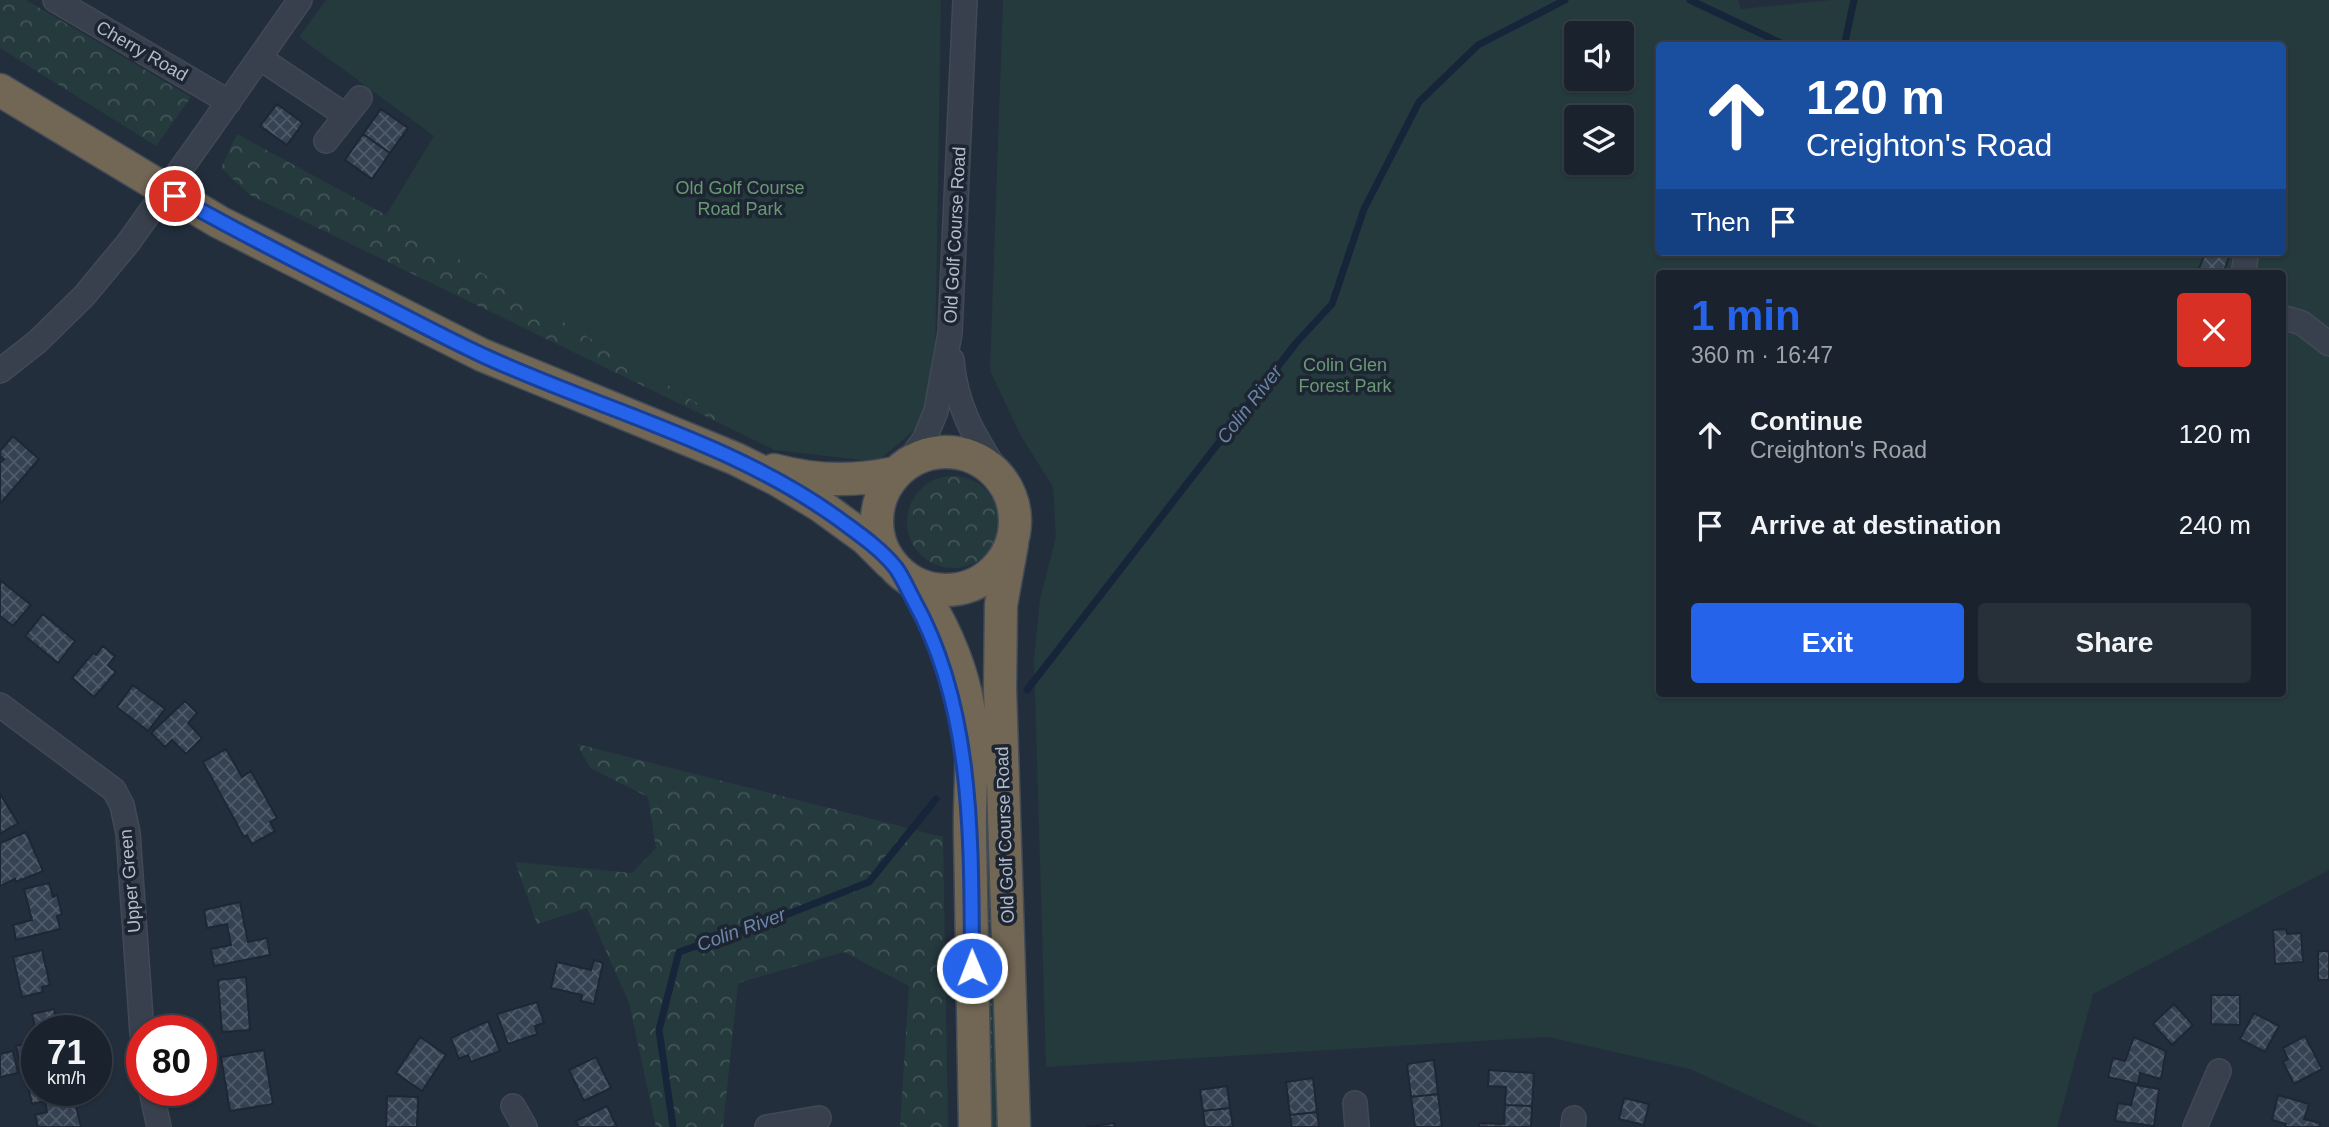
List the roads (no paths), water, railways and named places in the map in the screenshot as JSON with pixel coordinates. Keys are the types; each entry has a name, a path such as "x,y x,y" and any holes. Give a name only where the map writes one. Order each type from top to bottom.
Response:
{"highway":[{"path":"0,90 219,222 470,349 736,459 778,480 821,506 865,538 901,572 946,590 967,587 986,578 1002,563 1012,544 1016,522 1013,500 1003,481 988,465 968,454 947,451 926,454 902,468 867,479 827,480 736,459"},
{"path":"901,572 881,545 877,526 878,506 884,488 902,468"},
{"name":"Old Golf Course Road","path":"1012,544 1001,605 1000,689 1014,1127"},
{"name":"Old Golf Course Road","path":"901,572 935,641 953,704 970,810 975,1127"}],"street":[{"name":"Cherry Road","path":"55,0 229,102"},
{"path":"0,371 37,342 84,296 128,243 300,0"},
{"name":"Old Golf Course Road","path":"902,468 925,438 936,411 950,333 965,0"},
{"path":"260,58 352,106 326,141"},
{"path":"2286,318 2302,323 2329,344"},
{"path":"950,333 954,383 962,412 1003,481"},
{"name":"Upper Green","path":"0,705 114,790 121,805 128,833 141,1015"},
{"path":"2195,1127 2219,1071"},
{"path":"1355,1104 1357,1127"},
{"path":"154,1106 159,1127"},
{"path":"513,1106 525,1127"},
{"path":"781,1126 819,1118"}],"waterway":[{"name":"Colin River","path":"1027,690 1296,343 1332,304 1364,209 1419,102 1478,45 1565,0"},
{"name":"Colin River","path":"1690,0 1779,42"},
{"name":"Colin River","path":"1845,42 1854,0"},
{"name":"Colin River","path":"673,1127 659,1030 679,952 869,882 936,799"}],"park label":[{"name":"Old Golf Course Road Park","path":"740,198"},
{"name":"Colin Glen Forest Park","path":"1345,375"}]}
